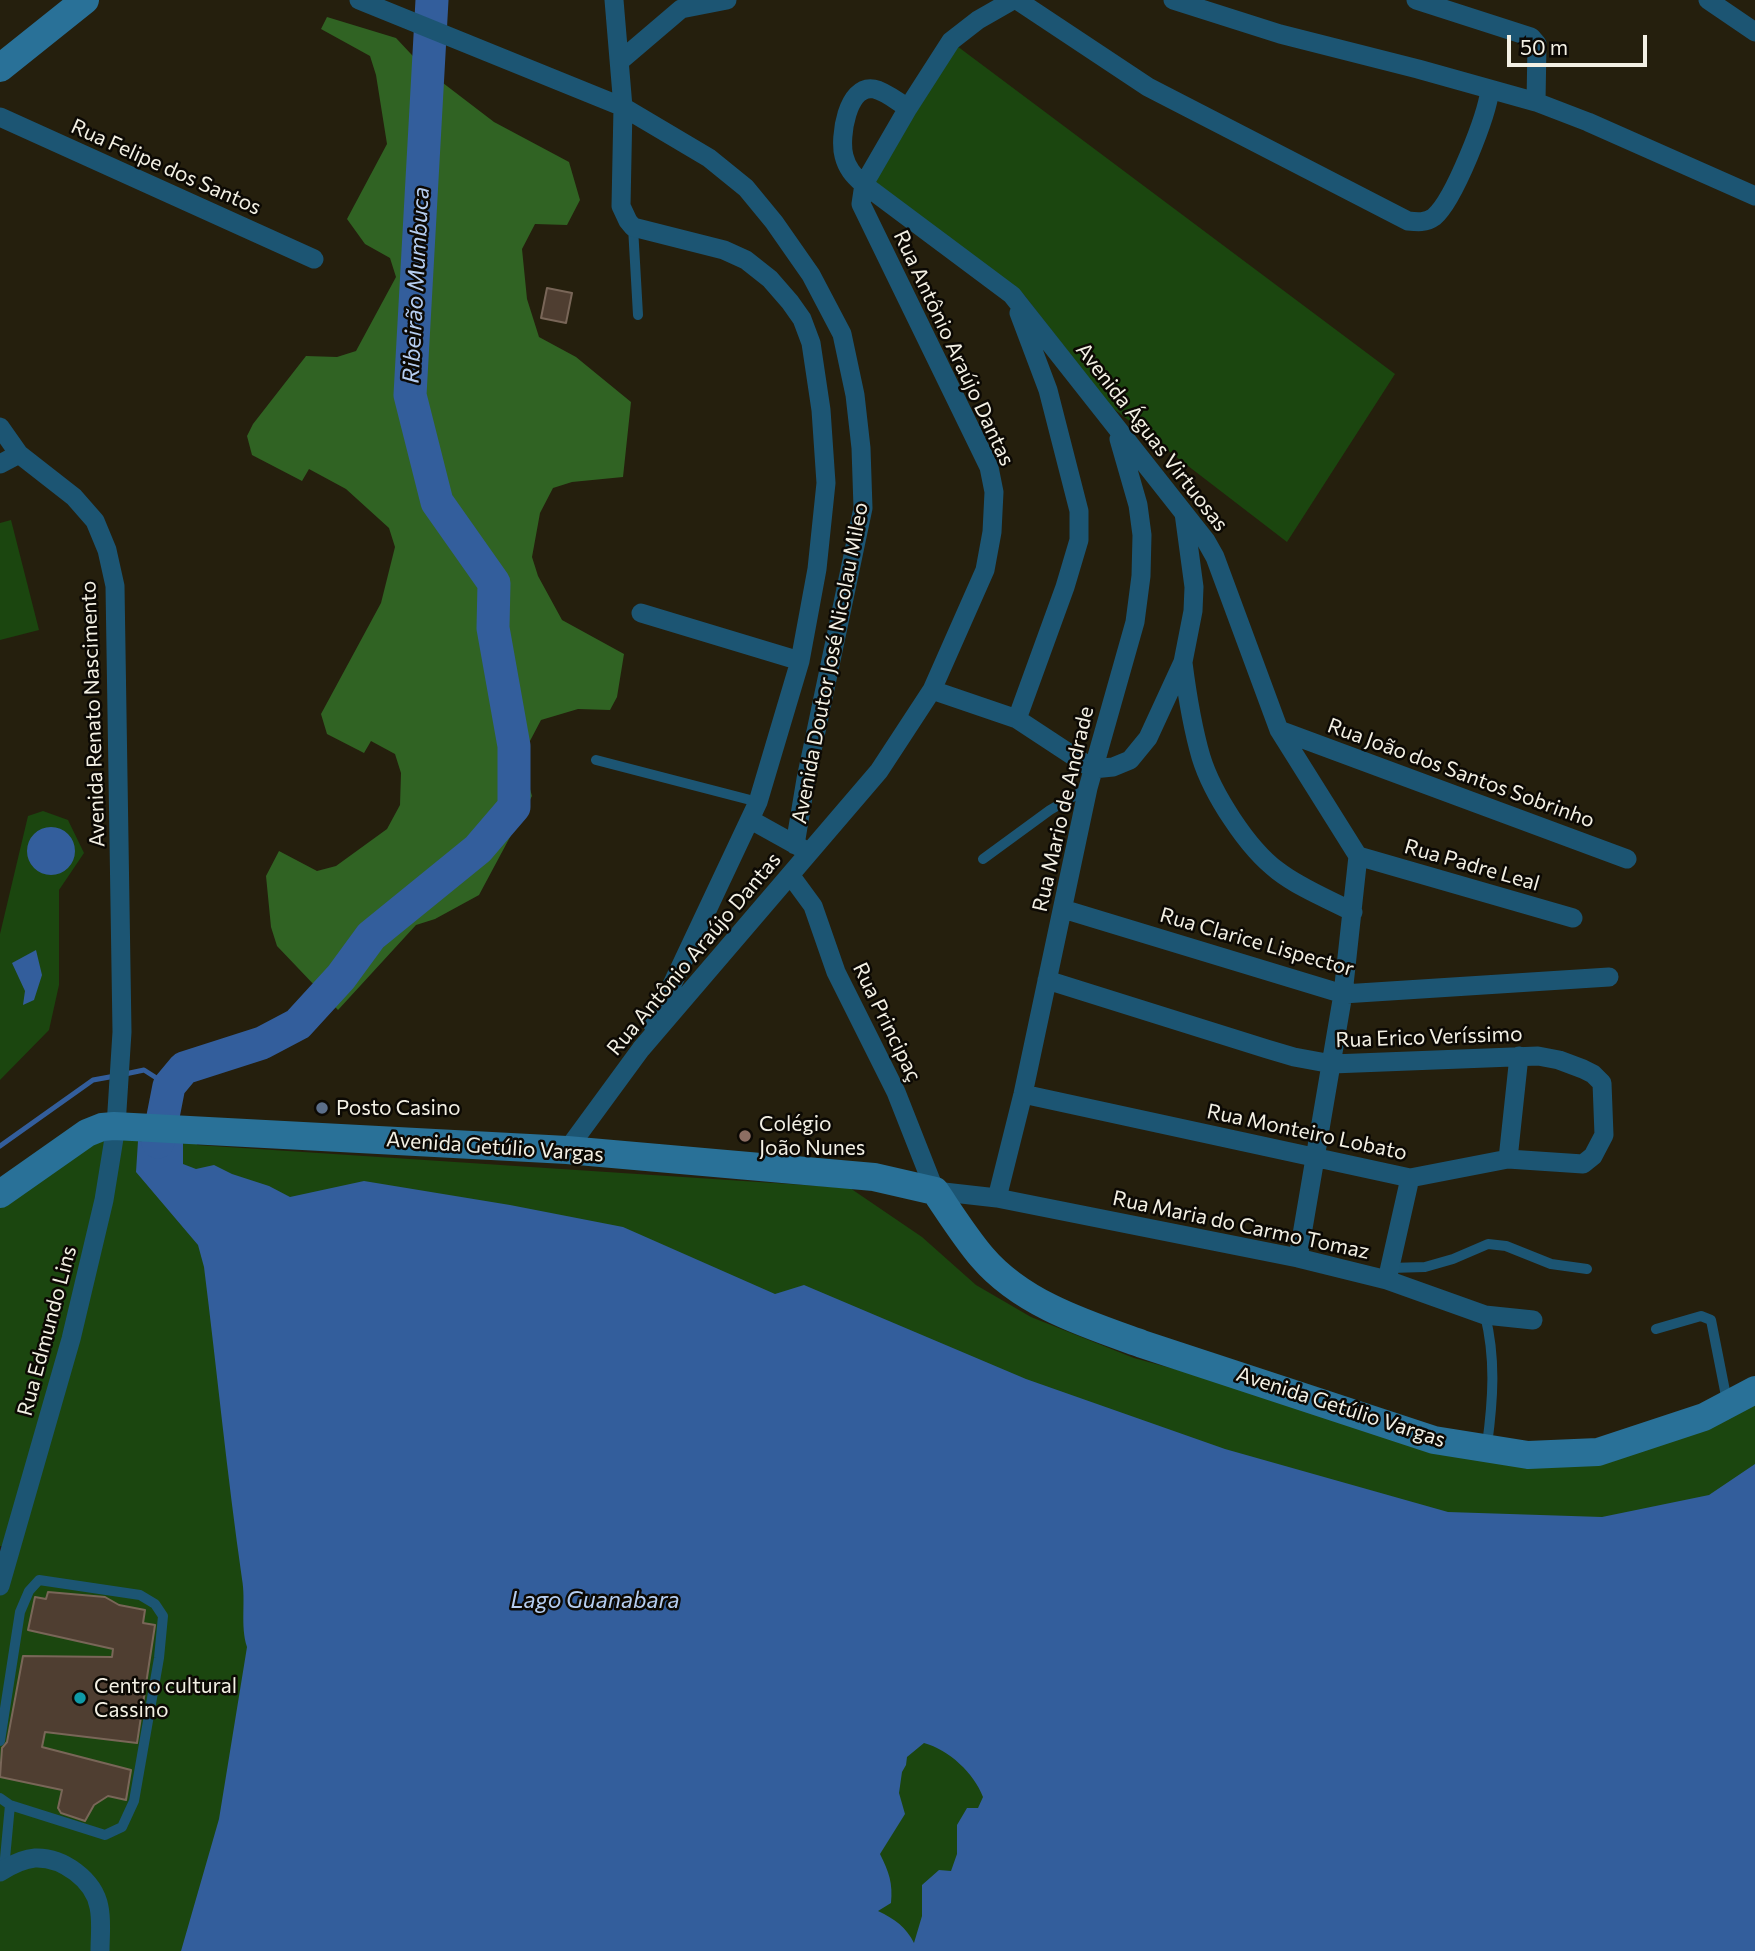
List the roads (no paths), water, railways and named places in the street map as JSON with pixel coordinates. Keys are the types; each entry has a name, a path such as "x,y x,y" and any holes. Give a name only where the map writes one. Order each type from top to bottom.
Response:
{"main road":[{"path":"0,68 85,0"},
{"path":"0,1194 88,1133 102,1127 126,1126"},
{"name":"Avenida Getúlio Vargas","path":"126,1126 567,1150 874,1177 935,1191 983,1258"},
{"name":"Avenida Getúlio Vargas","path":"874,1177 933,1215 1011,1284 1039,1303 1099,1329 1434,1440 1528,1455 1598,1452 1704,1417 1755,1390"}],"street":[{"name":"Avenida Doutor José Nicolau Mileo","path":"359,0 623,107 709,158 746,188 774,222 811,275 842,334 855,394 861,448 863,508 806,779 802,849"},
{"path":"614,0 623,107 621,205 628,221 633,227 724,250 746,260 770,279 790,302 802,319 811,343 821,410 826,483 817,569 800,661 755,811 641,1049"},
{"path":"620,61 683,5 727,0"},
{"path":"908,108 874,89 862,93 850,107 842,130 843,154 849,171 864,184 951,41 978,20 1015,0 1148,87 1408,221 1428,220 1444,206 1474,144 1486,112 1490,89"},
{"path":"1173,0 1280,34 1536,102 1588,122 1755,196"},
{"path":"1416,0 1531,37 1536,44 1536,102"},
{"path":"1707,0 1755,32"},
{"name":"Rua Felipe dos Santos","path":"0,117 314,259"},
{"name":"Rua Antônio Araújo Dantas","path":"567,1150 641,1049 791,876 802,849 878,771 932,690 985,570 992,532 994,492 989,467 861,204 864,184"},
{"name":"Avenida Águas Virtuosas","path":"864,184 1012,295 1206,541 1215,557 1279,730 1358,856"},
{"path":"1012,295 1048,390 1079,511 1079,540 1073,565 1017,719"},
{"name":"Avenida Renato Nascimento","path":"0,427 19,454 74,497 95,522 107,550 115,586 122,1032 120,1092"},
{"name":"Rua Mario de Andrade","path":"998,1198 1023,1094 1088,788 1135,622 1141,576 1142,535 1138,505 1117,431"},
{"path":"0,464 19,454"},
{"path":"932,690 1017,719 1093,769 1119,765 1130,760 1148,738 1183,662 1194,611 1194,587 1184,513"},
{"path":"641,613 800,661"},
{"path":"1183,662 1189,709 1202,759 1229,815 1250,845 1278,872 1353,912"},
{"name":"Rua João dos Santos Sobrinho","path":"1279,730 1627,859"},
{"path":"755,811 802,849"},
{"path":"1298,1258 1343,994 1358,856"},
{"name":"Rua Padre Leal","path":"1358,856 1573,918"},
{"name":"Rua Principaç","path":"791,876 813,906 836,972 896,1091 935,1191"},
{"name":"Rua Clarice Lispector","path":"1063,909 1343,994 1609,977"},
{"name":"Rua Erico Veríssimo","path":"1047,981 1267,1049 1332,1064 1519,1056 1559,1060 1593,1074 1602,1083 1604,1135 1600,1147 1583,1164"},
{"path":"1508,1159 1519,1056"},
{"name":"Rua Edmundo Lins","path":"0,1586 71,1339 104,1200 126,1126 120,1092"},
{"name":"Rua Monteiro Lobato","path":"1023,1094 1410,1178 1508,1159 1583,1164"},
{"path":"1388,1274 1410,1178"},
{"name":"Rua Maria do Carmo Tomaz","path":"935,1191 998,1198 1388,1274 1485,1315 1534,1321"},
{"path":"2,1870 23,1860 47,1859 67,1866 83,1878 99,1907 100,1951"}],"lane":[{"path":"633,227 638,315"},
{"path":"596,760 755,811"},
{"path":"983,859 1050,810 1088,788"},
{"path":"1388,1274 1453,1259 1488,1244 1506,1246 1551,1264 1587,1269"},
{"path":"1485,1315 1492,1345 1494,1395 1486,1449"},
{"path":"1656,1329 1701,1316 1712,1320 1727,1405"},
{"path":"0,1741 20,1612 29,1591 39,1580 140,1595 155,1604 163,1616 159,1658 134,1801 122,1827 105,1835 10,1805 0,1798"},
{"path":"2,1870 10,1805"}],"water":[{"path":"51,827 68,834 75,851 68,868 51,875 34,868 27,851 34,834"},
{"path":"36,950 42,975 34,1000 23,1005 25,991 12,963"},
{"name":"Lago Guanabara","path":"138,1141 183,1143 183,1164 196,1169 214,1165 290,1197 364,1181 623,1227 775,1294 804,1285 1026,1379 1225,1449 1448,1512 1602,1517 1709,1495 1755,1464 1755,1951 181,1951 219,1819 247,1647 243,1587 204,1267 198,1245 136,1172","holes":["924,1743 933,1746 967,1771 983,1797 978,1808 967,1808 957,1825 957,1854 951,1871 939,1870 922,1885 922,1916 914,1943 899,1924 878,1911 891,1903 890,1878 880,1854 905,1814 899,1793 907,1757"]}],"waterway":[{"name":"Ribeirão Mumbuca","path":"158,1142 169,1086 184,1068 262,1043 298,1024 341,977 371,936 478,849 514,807 514,746 493,628 494,583 437,502 410,395 432,0"},
{"name":"Ribeirão Mumbuca","path":"125,1074 144,1070 169,1086"},
{"name":"Ribeirão Mumbuca","path":"0,1146 93,1080 115,1076"}],"place":[{"name":"Posto Casino","path":"322,1108"},
{"name":"Colégio João Nunes","path":"745,1136"},
{"name":"Centro cultural Cassino","path":"80,1698"}]}
